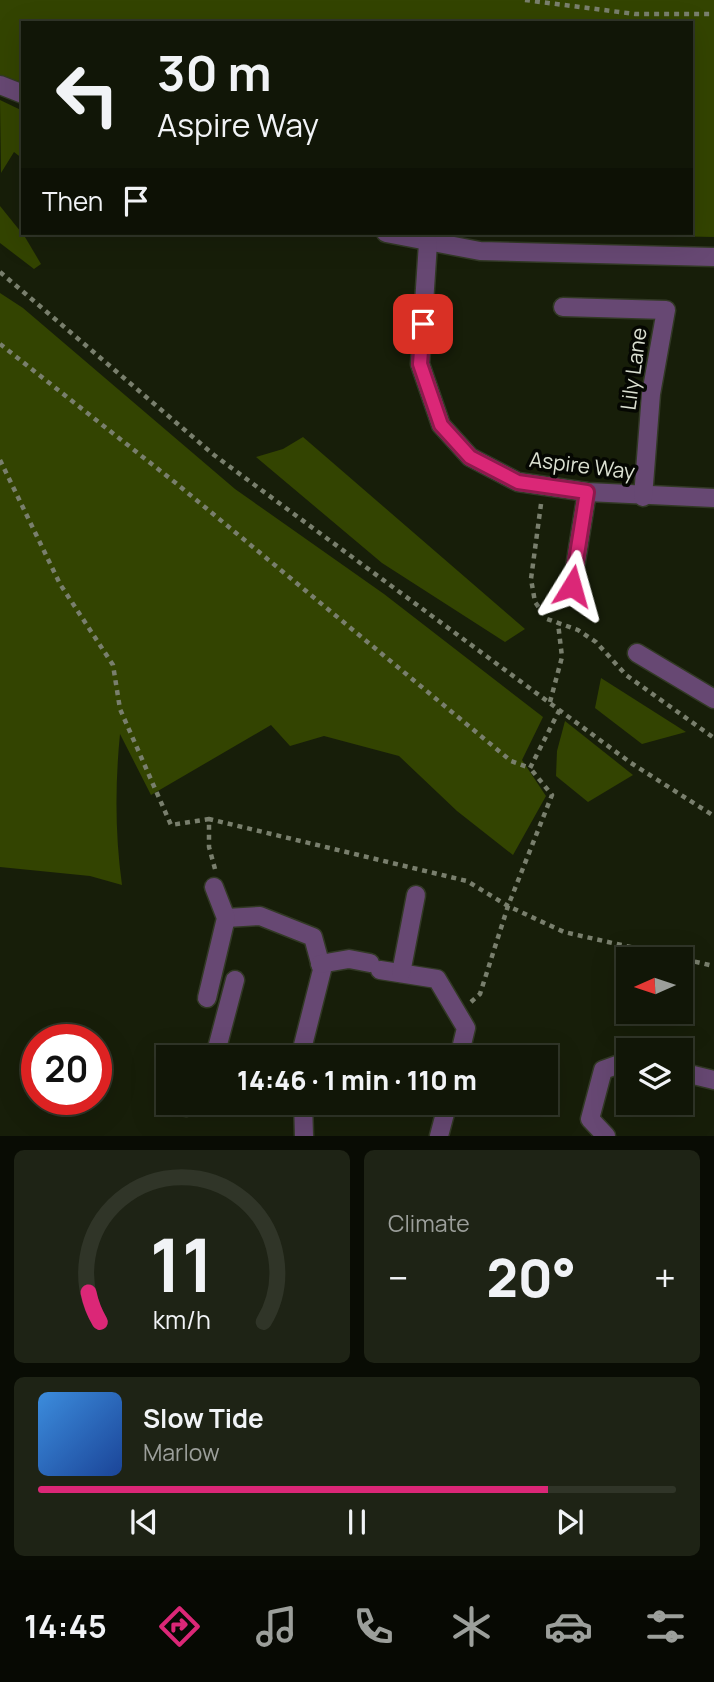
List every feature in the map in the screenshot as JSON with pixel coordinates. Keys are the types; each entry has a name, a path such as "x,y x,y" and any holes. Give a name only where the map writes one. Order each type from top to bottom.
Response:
{"street":[{"path":"0,85 21,93"},
{"path":"394,235 480,251 714,257"},
{"name":"Aspire Way","path":"428,243 420,364 441,425 470,457 518,482 643,497 714,498"},
{"name":"Lily Lane","path":"562,307 666,310 651,394 643,497"},
{"path":"572,586 587,492"},
{"path":"637,653 714,699"},
{"path":"207,998 226,918 214,887"},
{"path":"401,973 416,895"},
{"path":"226,918 260,916 313,937 322,970 303,1045"},
{"path":"320,964 349,959 401,973 437,979 455,1015 466,1028 462,1045"},
{"path":"218,1045 235,980"},
{"path":"606,1136 590,1119 603,1070 616,1065"},
{"path":"693,1075 714,1080"},
{"path":"303,1115 304,1136"},
{"path":"439,1136 445,1115"}],"path":[{"path":"526,0 635,14 714,14"},
{"path":"0,272 214,455 631,763 714,816"},
{"path":"0,344 177,484 511,761 530,768 552,795 508,906 480,994 455,1015"},
{"path":"0,460 60,584 113,665 120,709 171,825 209,819 467,881 508,906 564,932 714,966"},
{"path":"544,486 531,579 535,602 547,619 578,630 596,642 636,683 714,738"},
{"path":"550,702 562,657 558,623"},
{"path":"530,768 560,709"},
{"path":"209,819 209,847"}],"green space":[{"path":"0,0 714,0 714,237 608,235 693,235 693,21 21,21 21,83 0,76"},
{"path":"0,100 21,110 21,157 14,152 1,173"},
{"path":"0,206 25,237 41,264 34,269 0,243"},
{"path":"0,293 23,308 235,489 384,594 543,717 522,760 546,796 513,855 457,811 399,756 324,736 290,746 271,725 151,795 120,734 116,810 122,885 90,876 0,867"},
{"path":"303,437 525,629 505,642 382,563 256,457 283,449"},
{"path":"601,678 686,732 642,744 595,708"},
{"path":"565,721 633,775 588,802 556,776 557,751"}],"route":[{"path":"423,324 420,364 441,425 470,457 518,482 587,492 572,586"}]}
